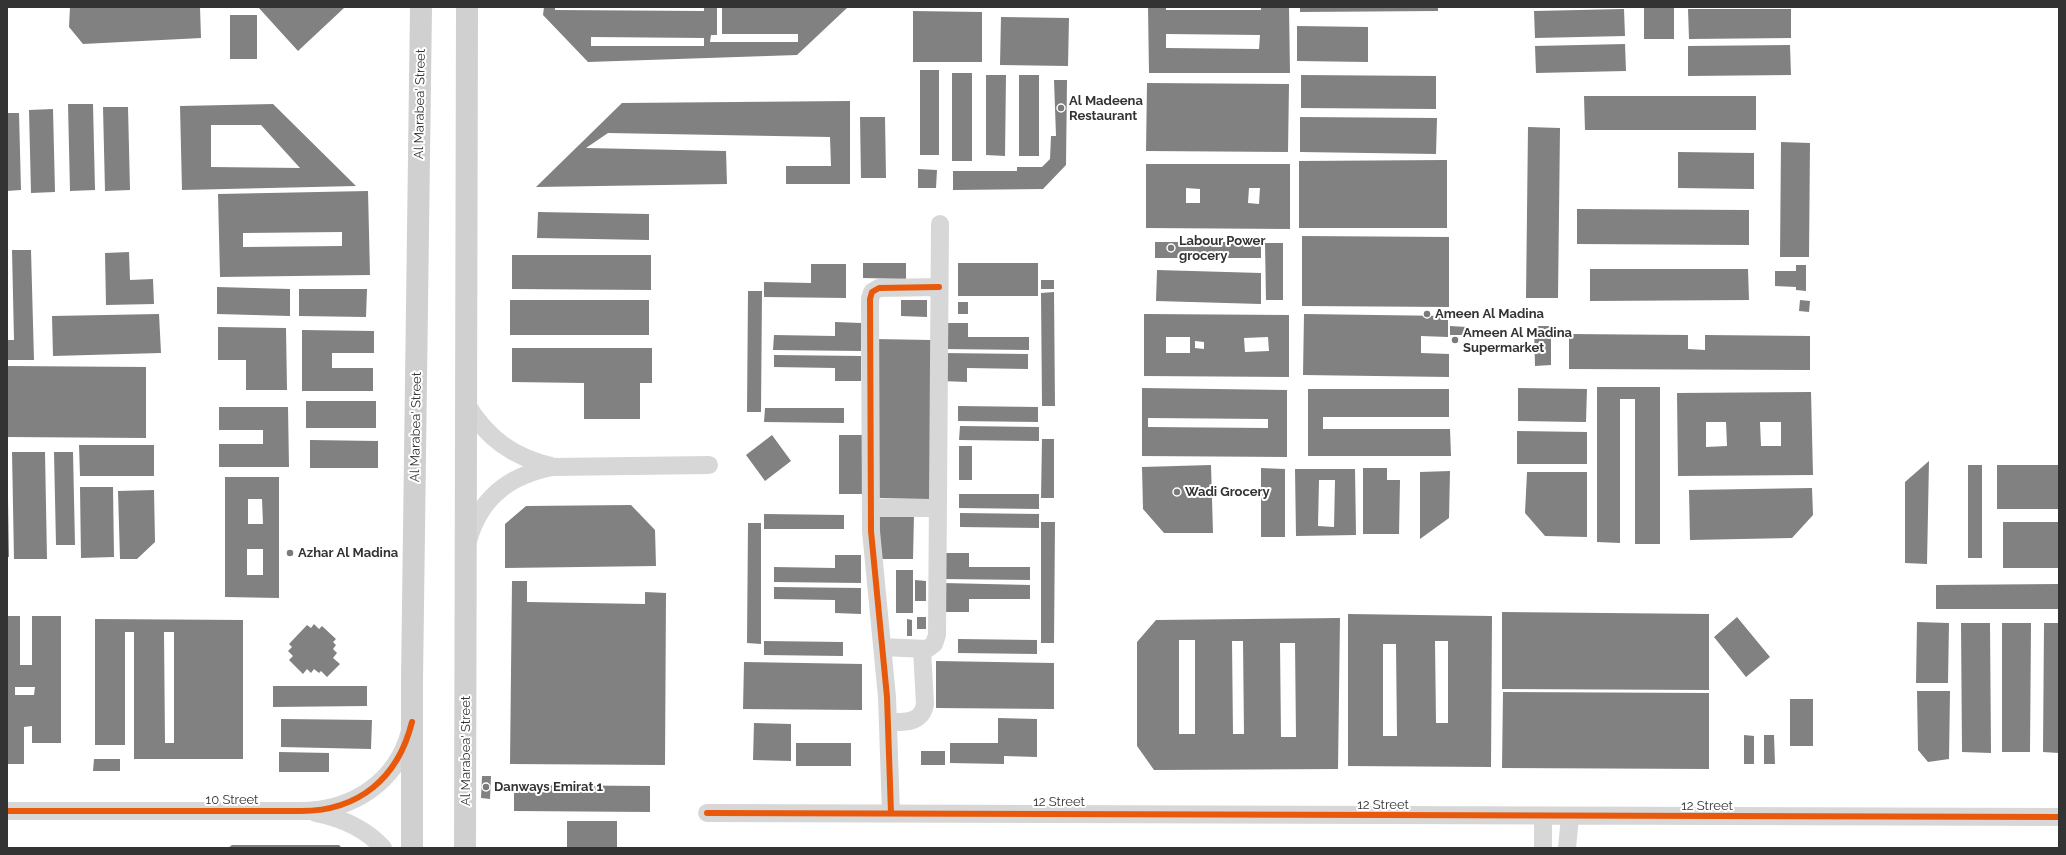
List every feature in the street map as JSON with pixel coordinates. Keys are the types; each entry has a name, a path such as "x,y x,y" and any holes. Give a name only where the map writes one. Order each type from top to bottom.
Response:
{"main road":[{"name":"Al Marabea' Street","path":"412,848 412,722 421,7"},
{"name":"Al Marabea' Street","path":"465,848 467,548 467,7"}],"street":[{"path":"882,647 922,650 931,647 937,635 940,224"},
{"path":"891,813 888,722 872,554 870,295 878,288 939,287"},
{"path":"467,405 480,426 502,447 518,456 553,467"},
{"path":"467,548 471,531 478,515 488,500 501,488 534,470 553,467 709,465"},
{"path":"871,508 938,508"},
{"path":"888,722 912,720 923,712 925,704 922,650"},
{"name":"10 Street","path":"7,811 316,811 345,804 371,790 382,780 398,759 409,735 412,722"},
{"name":"10 Street","path":"301,812 334,818 349,824 364,832 383,848"},
{"name":"12 Street","path":"707,813 1543,817 2059,817"},
{"path":"1543,817 1543,848"},
{"path":"1567,848 1570,817"}],"building":[{"path":"70,7 200,7 201,38 83,44 69,27"},
{"path":"258,7 343,7 344,8 298,51"},
{"path":"544,7 555,7 555,10 704,11 704,7 717,7 717,35 711,35 710,42 798,42 798,34 722,34 722,7 848,7 797,55 588,62 543,15","holes":["591,37 704,38 704,46 591,46"]},
{"path":"1148,7 1166,7 1166,10 1261,10 1261,7 1289,7 1290,73 1149,73","holes":["1166,34 1260,35 1259,49 1166,48"]},
{"path":"1300,7 1438,7 1438,11 1300,12"},
{"path":"1644,7 1674,7 1674,39 1644,39"},
{"path":"1624,9 1625,36 1535,38 1534,11"},
{"path":"1688,9 1791,9 1791,38 1689,39"},
{"path":"913,11 982,12 982,62 913,62"},
{"path":"230,15 257,15 257,59 230,59"},
{"path":"1001,17 1069,18 1068,66 1000,65"},
{"path":"1297,26 1368,27 1368,62 1297,61"},
{"path":"1625,44 1626,71 1536,73 1535,46"},
{"path":"1790,45 1791,75 1688,76 1688,46"},
{"path":"920,70 939,70 939,155 920,155"},
{"path":"952,73 972,73 972,161 952,161"},
{"path":"986,75 1006,75 1005,156 986,155"},
{"path":"1019,75 1039,75 1039,156 1019,156"},
{"path":"1301,75 1436,76 1436,109 1301,108"},
{"name":"Al Madeena Restaurant","path":"1054,80 1067,80 1066,165 1043,189 953,190 953,171 1017,171 1017,167 1042,167 1050,159 1051,136 1056,136"},
{"path":"1147,83 1289,84 1288,152 1146,151"},
{"path":"1584,96 1756,96 1756,130 1585,130"},
{"path":"850,101 850,184 786,184 786,166 831,166 830,137 608,133 586,148 726,151 727,184 536,187 622,103"},
{"path":"68,104 93,104 95,190 70,191"},
{"path":"273,104 356,186 182,190 180,106","holes":["211,125 261,125 300,168 211,167"]},
{"path":"103,107 128,107 130,190 105,191"},
{"path":"53,109 55,192 31,193 29,110"},
{"path":"7,113 19,113 21,190 7,191"},
{"path":"860,117 885,117 886,178 861,178"},
{"path":"1300,117 1437,118 1436,154 1300,152"},
{"path":"1528,127 1560,128 1558,298 1526,298"},
{"path":"1781,142 1810,143 1809,257 1780,257"},
{"path":"1678,152 1754,153 1754,189 1678,188"},
{"path":"1447,160 1447,228 1299,228 1299,161"},
{"path":"1146,164 1290,164 1290,229 1146,228","holes":["1186,188 1200,189 1200,203 1186,203","1249,188 1260,188 1259,204 1248,203"]},
{"path":"918,169 937,170 936,188 918,188"},
{"path":"368,191 370,275 220,277 218,194","holes":["342,232 342,246 243,247 243,233"]},
{"path":"1577,209 1749,210 1749,245 1577,244"},
{"path":"538,212 649,214 649,240 537,238"},
{"path":"1302,236 1449,237 1449,307 1302,306"},
{"path":"1155,242 1261,242 1261,258 1155,258"},
{"path":"1265,243 1283,243 1283,300 1266,300"},
{"path":"12,250 31,250 34,360 7,360 7,340 14,340"},
{"path":"129,252 130,280 153,279 154,304 106,305 105,253"},
{"path":"512,255 651,255 651,290 512,289"},
{"path":"863,263 906,263 906,279 863,278"},
{"path":"958,263 1038,263 1038,296 958,296"},
{"path":"811,264 846,264 846,298 764,297 764,282 811,283"},
{"path":"1796,265 1806,265 1806,291 1796,290 1796,287 1775,286 1775,271 1796,271"},
{"path":"1590,269 1748,269 1749,300 1590,301"},
{"path":"1157,270 1261,273 1261,304 1156,301"},
{"path":"1041,280 1054,280 1054,289 1041,289"},
{"path":"217,287 290,289 290,316 217,314"},
{"path":"299,289 367,289 366,317 299,316"},
{"path":"748,291 762,291 761,412 747,412"},
{"path":"1054,292 1055,406 1042,406 1041,293"},
{"path":"510,300 649,300 649,335 510,335"},
{"path":"901,300 927,300 927,317 901,316"},
{"path":"1800,300 1810,301 1809,312 1799,311"},
{"path":"958,302 968,302 968,314 958,314"},
{"path":"159,314 161,353 53,356 52,316"},
{"path":"1144,314 1289,315 1289,377 1144,376","holes":["1166,337 1190,337 1190,353 1166,353","1268,337 1269,351 1245,352 1244,338","1195,341 1204,342 1204,349 1195,348"]},
{"path":"1304,314 1448,316 1448,337 1421,336 1421,353 1449,354 1449,377 1303,375"},
{"path":"835,322 861,323 861,351 773,350 774,335 835,336"},
{"path":"942,323 968,323 968,337 1029,337 1029,350 942,349"},
{"path":"1450,326 1467,327 1467,335 1450,335"},
{"path":"1534,326 1551,326 1551,365 1535,366"},
{"path":"218,327 286,328 287,390 246,390 246,360 218,360"},
{"path":"302,330 374,331 374,353 332,353 332,368 373,368 373,391 302,391"},
{"path":"1569,334 1688,335 1688,349 1705,350 1705,335 1810,336 1810,370 1569,369"},
{"path":"874,339 931,340 930,499 873,498"},
{"path":"512,348 652,348 652,383 640,383 640,419 584,419 584,383 512,382"},
{"path":"941,353 1028,354 1028,369 967,368 967,382 941,381"},
{"path":"774,355 861,356 861,381 835,381 835,368 774,367"},
{"path":"7,366 146,367 146,438 7,437"},
{"path":"1597,387 1660,387 1660,544 1635,544 1635,399 1620,399 1620,543 1597,542"},
{"path":"1142,388 1287,390 1287,457 1142,456","holes":["1148,418 1268,419 1268,428 1148,427"]},
{"path":"1518,388 1587,389 1586,422 1518,421"},
{"path":"1308,389 1449,389 1449,417 1323,417 1323,429 1450,429 1451,456 1308,456"},
{"path":"1811,392 1813,475 1678,476 1677,393","holes":["1706,422 1726,422 1727,446 1706,447","1760,422 1781,422 1781,446 1761,446"]},
{"path":"306,401 376,401 376,428 306,428"},
{"path":"958,406 1038,407 1038,422 958,421"},
{"path":"219,407 288,407 289,467 219,467 219,444 263,444 263,430 219,430"},
{"path":"765,408 844,408 844,423 764,422"},
{"path":"960,426 1039,427 1039,441 959,440"},
{"path":"1517,431 1587,432 1587,464 1517,464"},
{"path":"772,435 791,461 765,481 746,455"},
{"path":"839,435 865,435 865,494 839,494"},
{"path":"1042,439 1054,439 1054,498 1041,498"},
{"path":"310,440 378,441 378,468 310,468"},
{"path":"79,445 154,445 154,476 80,476"},
{"path":"959,446 972,446 972,480 959,480"},
{"path":"12,452 45,452 47,559 14,559"},
{"path":"54,452 73,452 75,545 56,545"},
{"path":"1929,461 1927,564 1905,563 1905,482"},
{"path":"1211,465 1213,533 1164,533 1143,509 1142,467"},
{"path":"1968,465 1982,465 1982,558 1968,558"},
{"path":"1997,465 2059,465 2059,509 1997,509"},
{"path":"1261,468 1285,469 1285,537 1261,537"},
{"path":"1363,468 1387,468 1387,480 1400,480 1399,534 1363,534"},
{"path":"1295,469 1355,469 1356,535 1296,536","holes":["1319,480 1335,480 1334,527 1318,526"]},
{"path":"1450,471 1449,518 1420,539 1420,472"},
{"path":"1527,472 1587,472 1587,537 1545,536 1525,513"},
{"path":"225,477 279,477 279,598 225,597","holes":["248,499 262,499 263,524 248,524","247,549 263,549 263,575 247,575"]},
{"path":"80,487 113,487 114,557 81,558"},
{"path":"1812,488 1813,515 1792,538 1690,540 1689,490"},
{"path":"154,490 155,542 137,559 120,559 118,491"},
{"path":"959,494 1039,494 1039,509 959,508"},
{"path":"8,499 9,557 7,557"},
{"path":"631,505 655,530 656,566 505,568 505,524 526,506"},
{"path":"960,513 1039,514 1039,528 960,527"},
{"path":"764,514 844,515 844,529 764,529"},
{"path":"877,514 914,514 913,559 877,559"},
{"path":"1041,522 1055,522 1054,643 1041,643"},
{"path":"2003,522 2059,522 2059,568 2003,568"},
{"path":"748,523 761,523 761,644 747,643"},
{"path":"943,553 969,553 969,567 1030,567 1030,580 943,579"},
{"path":"835,555 861,555 861,583 774,582 774,567 835,568"},
{"path":"896,570 913,570 913,613 896,613"},
{"path":"915,580 926,581 926,601 915,601"},
{"path":"512,581 527,581 527,602 645,604 645,592 666,593 665,765 510,764"},
{"path":"943,583 1030,585 1030,599 969,599 969,612 943,612"},
{"path":"2059,584 2059,609 1936,609 1936,585"},
{"path":"774,587 861,588 861,614 835,613 835,600 774,599"},
{"path":"1502,612 1709,614 1709,690 1502,689"},
{"path":"1348,614 1492,616 1491,767 1348,766","holes":["1435,641 1448,641 1448,723 1436,723","1383,644 1396,644 1397,736 1383,736"]},
{"path":"7,616 20,616 20,665 32,665 32,616 61,616 61,743 32,743 32,726 24,727 24,764 7,764","holes":["15,687 35,687 34,695 15,695"]},
{"path":"917,617 926,617 926,629 917,629"},
{"path":"1737,617 1770,657 1746,677 1714,637"},
{"path":"1340,618 1338,769 1154,770 1137,746 1137,642 1156,620","holes":["1179,640 1195,640 1195,734 1179,734","1232,641 1243,641 1244,734 1233,734","1280,643 1295,643 1296,737 1281,737"]},
{"path":"95,619 243,620 243,759 134,759 134,632 125,632 125,745 95,745","holes":["164,632 174,632 174,743 165,743"]},
{"path":"907,619 912,620 912,636 907,636"},
{"path":"1917,622 1949,623 1948,683 1916,683"},
{"path":"1961,623 1990,623 1991,753 1962,752"},
{"path":"2002,623 2031,623 2030,752 2002,752"},
{"path":"2044,623 2059,623 2059,753 2043,752"},
{"path":"314,624 319,629 322,626 336,639 333,642 336,645 333,649 337,653 333,658 340,664 327,677 321,671 319,673 314,669 311,673 307,669 303,674 289,660 293,656 288,651 292,647 289,644 307,625 311,628"},
{"path":"958,639 1037,640 1037,654 958,653"},
{"path":"764,641 843,642 843,656 764,655"},
{"path":"936,661 1054,663 1054,709 936,708"},
{"path":"744,662 862,664 862,710 743,709"},
{"path":"273,686 367,686 367,706 273,707"},
{"path":"1917,691 1950,691 1949,759 1928,762 1918,750"},
{"path":"1503,692 1709,693 1709,769 1502,768"},
{"path":"1790,699 1813,699 1813,746 1790,746"},
{"path":"998,718 1037,719 1037,757 1004,756 1004,764 950,763 950,743 998,743"},
{"path":"281,719 372,720 371,749 281,747"},
{"path":"754,723 791,724 791,761 753,760"},
{"path":"1744,735 1754,736 1754,764 1744,764"},
{"path":"1764,735 1774,735 1775,764 1764,764"},
{"path":"796,743 851,743 851,766 796,766"},
{"path":"921,751 945,751 945,765 921,765"},
{"path":"279,752 329,753 329,772 279,772"},
{"path":"94,759 120,759 120,771 93,771"},
{"path":"482,776 491,776 490,799 481,798"},
{"path":"514,785 650,786 650,812 514,811"},
{"path":"567,821 617,821 617,848 567,848"},
{"path":"232,845 339,845 342,848 228,848"}],"cycle path":[{"path":"891,813 887,697 871,531 870,299 872,292 879,288 939,287"},
{"path":"7,811 301,811 341,805 358,798 373,788 386,775 397,760 406,742 412,722"},
{"path":"707,813 2059,817"}],"place":[{"name":"Al Madeena Restaurant","path":"1061,108"},
{"name":"Labour Power grocery","path":"1171,248"},
{"name":"Ameen Al Madina","path":"1427,314"},
{"name":"Ameen Al Madina Supermarket","path":"1455,340"},
{"name":"Wadi Grocery","path":"1177,492"},
{"name":"Azhar Al Madina","path":"290,553"},
{"name":"Danways Emirat 1","path":"486,787"}]}
